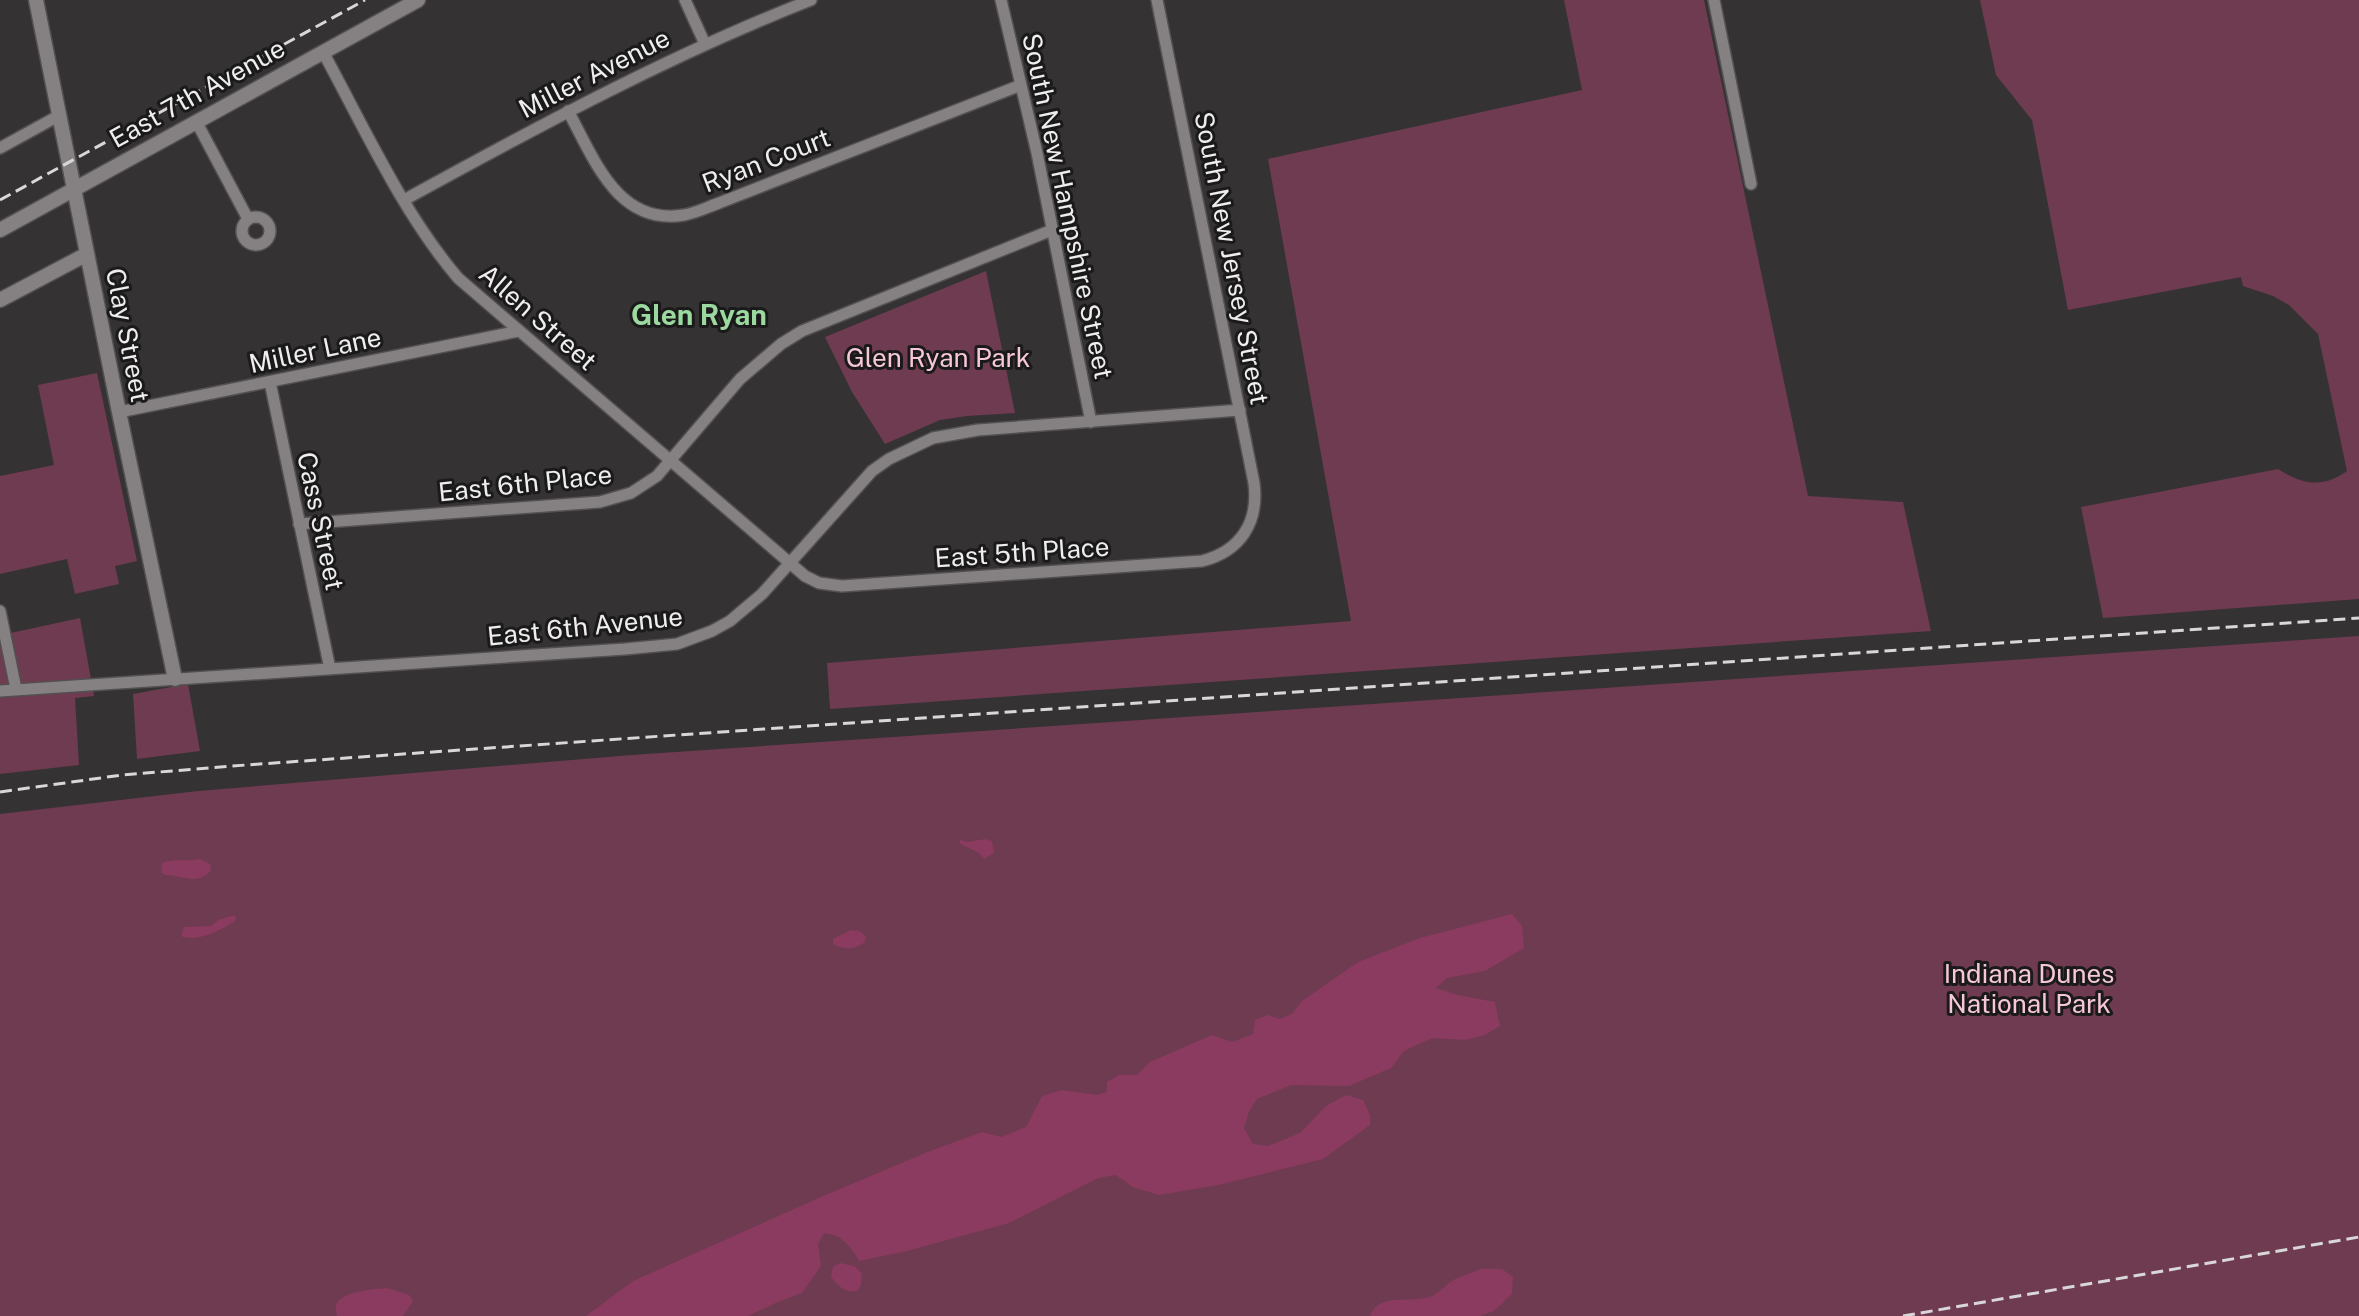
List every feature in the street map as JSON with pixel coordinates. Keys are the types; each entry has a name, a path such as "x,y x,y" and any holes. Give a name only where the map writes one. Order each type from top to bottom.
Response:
{"street":[{"name":"Clay Street","path":"36,0 175,679"},
{"name":"East 7th Avenue","path":"0,230 418,0"},
{"path":"685,0 705,44"},
{"name":"Miller Avenue","path":"404,200 568,111 705,44 811,0"},
{"name":"South New Hampshire Street","path":"1001,0 1091,422"},
{"name":"South New Jersey Street","path":"1157,0 1256,496 1250,525"},
{"path":"1714,0 1751,184"},
{"name":"Allen Street","path":"323,52 404,200 435,249 458,278 790,562"},
{"name":"Ryan Court","path":"568,111 613,189 627,202 647,212 668,216 685,215 719,203 1021,85"},
{"path":"0,148 60,115"},
{"path":"196,121 248,219"},
{"name":"East 6th Place","path":"299,524 616,499 645,485 670,461 740,379 781,344 802,331 1052,230"},
{"path":"0,300 87,254"},
{"name":"Miller Lane","path":"119,412 519,331"},
{"name":"Cass Street","path":"270,382 330,669"},
{"name":"East 6th Avenue","path":"0,691 677,644 730,621 762,594 872,471 912,446 955,432 1240,410"},
{"name":"East 5th Place","path":"790,562 805,576 819,583 842,586 1188,563 1225,553 1250,525"},
{"path":"0,611 16,689"}],"green space":[{"path":"1564,0 1704,0 1808,496 1903,502 1931,631 830,709 827,663 1351,621 1268,159 1582,90"},
{"path":"1980,0 2359,0 2359,599 2103,618 2081,507 2278,469 2312,482 2329,480 2347,471 2318,334 2289,305 2243,286 2241,277 2068,310 2032,120 1996,75"},
{"name":"Glen Ryan Park","path":"986,271 1015,413 940,420 885,444 852,392 825,337"},
{"path":"97,373 137,561 115,566 119,584 75,594 67,559 0,574 0,476 54,465 38,385"},
{"path":"0,609 6,634 80,618 94,696 75,698 79,765 0,774"},
{"name":"Indiana Dunes National Park","path":"2359,636 2359,1316 0,1316 0,814 198,791 632,755"},
{"path":"188,684 200,751 137,759 133,694"}],"shaded area":[{"path":"960,840 992,841 994,853 984,859 959,843"},
{"path":"200,859 210,864 211,871 200,878 189,879 161,872 162,863"},
{"path":"1512,914 1522,926 1524,948 1485,971 1447,978 1436,988 1495,1002 1500,1026 1485,1035 1465,1040 1432,1038 1404,1051 1391,1068 1349,1086 1291,1085 1257,1099 1244,1128 1253,1144 1268,1146 1300,1133 1326,1106 1346,1095 1363,1100 1370,1115 1370,1125 1323,1159 1218,1185 1159,1195 1133,1187 1116,1175 1098,1178 1009,1223 859,1261 845,1242 824,1233 818,1244 821,1266 802,1293 748,1316 586,1316 633,1281 821,1197 982,1132 1001,1137 1026,1127 1042,1096 1061,1090 1097,1095 1107,1092 1107,1082 1119,1075 1137,1075 1150,1062 1212,1035 1232,1042 1253,1034 1255,1020 1268,1015 1280,1019 1292,1014 1302,1001 1358,962 1420,938"},
{"path":"234,915 235,921 209,934 194,938 181,936 184,927 211,926"},
{"path":"851,930 866,936 865,942 849,948 833,944 833,939"},
{"path":"840,1263 854,1266 862,1273 857,1291 842,1288 831,1277 833,1267"},
{"path":"1481,1269 1502,1269 1513,1277 1512,1294 1494,1311 1480,1316 1370,1316 1379,1304 1430,1297 1455,1279"},
{"path":"387,1288 409,1295 413,1301 403,1316 337,1316 337,1303 346,1296"}],"railway":[{"path":"0,200 365,0"},
{"path":"0,792 122,775 246,765 2359,618"},
{"path":"1903,1316 2359,1237"}],"district":[{"name":"Glen Ryan","path":"699,314"}]}
